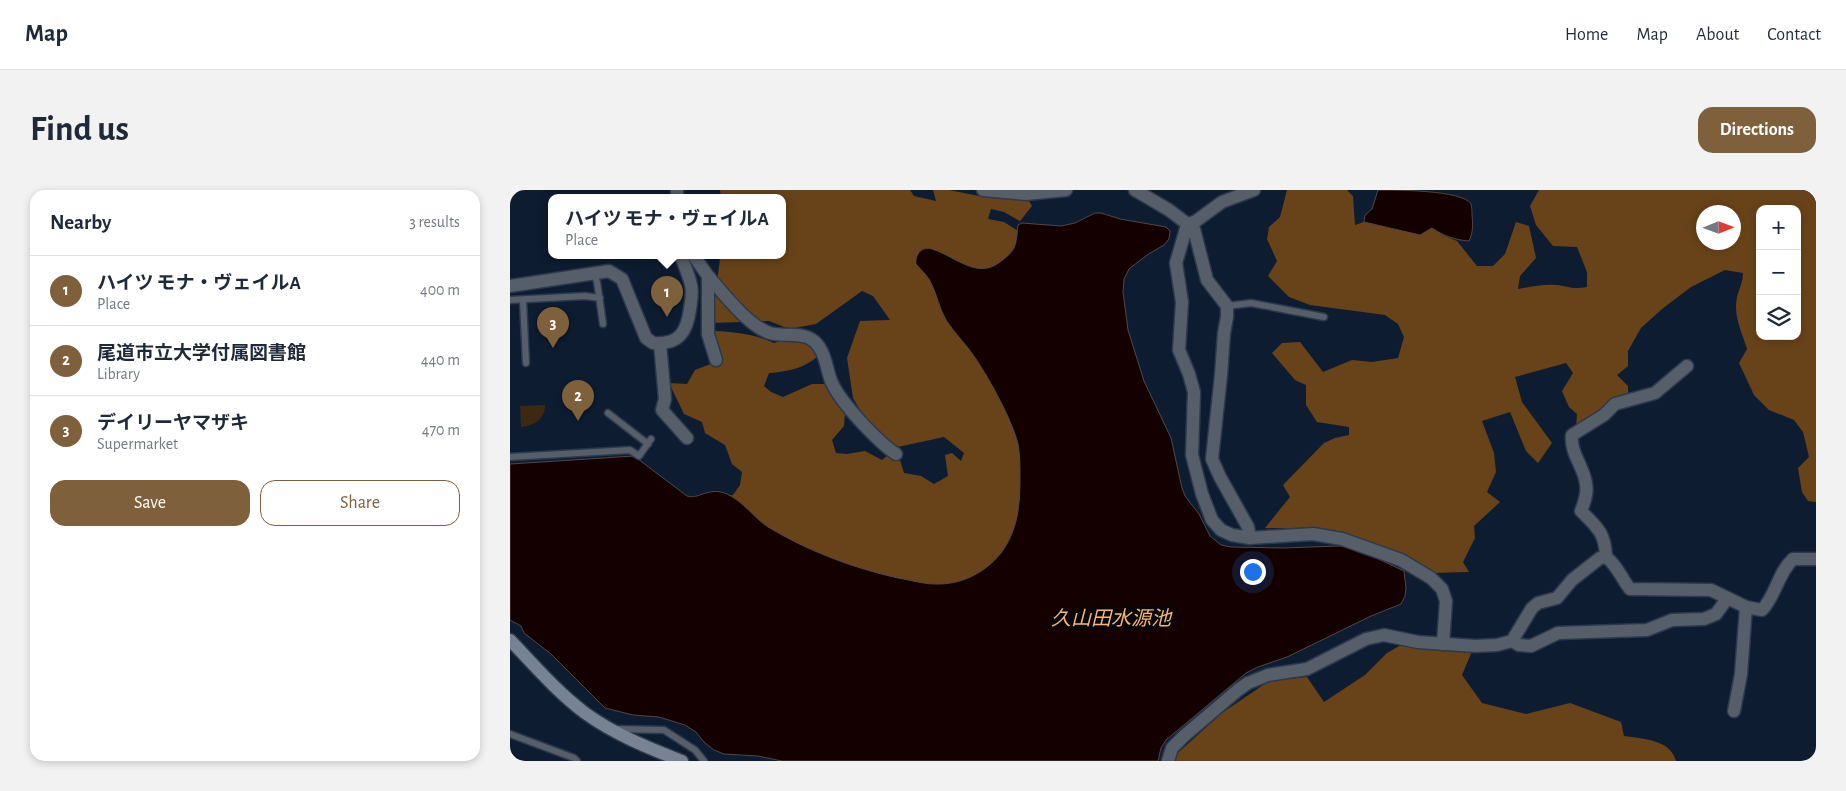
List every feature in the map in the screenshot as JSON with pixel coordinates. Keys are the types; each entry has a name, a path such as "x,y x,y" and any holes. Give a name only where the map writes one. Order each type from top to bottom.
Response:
{"street":[{"path":"983,190 1026,194 1066,190"},
{"path":"1135,190 1169,210 1194,229 1207,280 1226,306 1227,317 1212,459 1248,527 1250,538"},
{"path":"1249,191 1222,202 1196,221 1187,225 1176,263 1182,302 1179,350 1194,392 1192,455 1202,494 1212,520 1221,530 1232,535 1250,538 1313,534 1342,539 1401,560 1431,578 1442,589 1446,601 1443,644"},
{"path":"510,286 609,271 622,279 646,338 653,343 660,344 671,342 682,334 689,322 692,297 691,286 682,259"},
{"path":"696,259 708,276 755,327 772,334 812,339 821,350 832,383 841,397 883,445 896,454"},
{"path":"708,276 708,334 716,360"},
{"path":"660,344 665,399 662,410 687,438"},
{"path":"1606,557 1606,542 1601,530 1581,511 1586,499 1586,483 1570,445 1572,435 1604,415 1615,404 1655,393 1687,366"},
{"path":"1168,761 1172,748 1184,736 1248,683 1268,675 1307,669 1366,639 1384,635 1418,642 1475,646 1497,645 1512,641 1532,608 1538,603 1557,598 1572,580 1600,558 1606,557 1615,564 1630,589 1711,590 1746,607 1762,610 1769,602 1785,566 1793,559 1816,559"},
{"path":"1512,641 1519,645 1531,646 1558,633 1647,630 1672,620 1704,619 1716,614 1727,599"},
{"path":"1734,711 1741,674 1746,607"},
{"path":"510,640 584,713 651,750 682,761"}],"lane":[{"path":"594,274 600,298 603,324"},
{"path":"510,300 585,296 600,298"},
{"path":"523,300 526,363"},
{"path":"1226,306 1251,303 1324,317"},
{"path":"510,457 630,450 640,456 649,442 608,413"},
{"path":"610,729 664,730 695,750 704,761"},
{"path":"510,734 574,758 577,761"}],"shaded area":[{"path":"720,190 910,190 914,196 936,201 933,190 949,190 984,197 1027,198 1032,206 1020,221 1004,212 991,209 988,219 1004,222 1018,231 1023,227 975,335 1032,469 1018,527 983,586 854,582 714,496 733,495 740,485 742,472 732,464 725,445 705,433 702,422 684,414 669,383 687,384 695,370 718,361 714,331 745,334 774,343 799,335 816,343 818,356 807,364 795,369 769,373 764,386 771,392 783,397 812,384 829,384 845,412 844,426 832,440 836,453 847,454 865,451 882,460 888,455 900,460 904,473 921,476 934,484 948,476 945,455 952,453 961,461 964,453 944,437 893,448 867,422 853,398 847,358 860,321 890,320 873,296 862,291 816,324 789,329 769,321 711,323 720,259 786,259 786,194 720,194"},
{"path":"1287,190 1347,190 1353,196 1355,225 1364,222 1420,235 1432,228 1457,241 1477,266 1493,266 1505,254 1516,222 1529,226 1536,258 1520,276 1518,289 1550,285 1577,288 1587,287 1587,272 1577,247 1553,246 1536,225 1530,206 1539,190 1816,190 1816,502 1808,501 1802,492 1798,468 1809,457 1803,432 1794,420 1769,410 1754,395 1739,363 1747,349 1736,311 1737,297 1743,273 1725,270 1691,287 1641,328 1628,351 1628,366 1617,375 1628,386 1628,394 1576,428 1577,414 1569,407 1562,391 1573,373 1566,363 1515,377 1522,402 1552,443 1538,463 1526,451 1510,412 1482,421 1494,453 1496,472 1487,492 1500,502 1474,526 1475,538 1463,562 1469,572 1431,573 1309,529 1265,528 1290,497 1283,485 1324,443 1349,435 1349,427 1317,422 1306,405 1306,385 1295,380 1272,353 1282,343 1300,342 1323,372 1352,360 1372,362 1398,358 1404,337 1398,324 1385,315 1310,305 1289,297 1268,276 1277,261 1267,239 1269,227 1280,217"},
{"path":"545,405 545,410 538,421 521,427 520,406"},
{"path":"1401,645 1473,649 1462,675 1482,703 1526,714 1570,703 1621,722 1624,736 1647,739 1662,744 1673,754 1676,761 1170,761 1222,713 1269,681 1307,677 1324,702 1365,675 1387,653"}],"water":[{"path":"1378,190 1443,193 1465,199 1471,204 1472,208 1472,229 1469,241 1450,237 1432,228 1420,235 1364,222 1365,215 1372,209"},
{"name":"久山田水源池","path":"1095,213 1166,227 1170,231 1169,239 1164,245 1129,269 1124,279 1123,292 1128,330 1144,381 1171,438 1182,488 1185,496 1199,514 1210,536 1221,545 1231,547 1339,546 1355,548 1404,571 1406,588 1401,604 1371,616 1287,657 1246,673 1166,740 1161,748 1158,761 782,761 758,756 724,754 714,750 696,732 685,725 659,717 633,715 605,708 551,654 524,633 521,626 510,620 510,464 634,456 687,496 691,497 709,492 727,494 768,527 783,536 848,564 881,574 930,584 945,584 963,580 980,572 1001,553 1011,535 1017,517 1020,488 1018,444 1006,412 994,389 982,368 946,320 930,281 916,264 917,257 922,250 928,248 941,252 966,265 983,269 1000,262 1010,254 1016,243 1018,225 1022,223 1061,226 1075,223"}],"place":[{"name":"ハイツ モナ・ヴェイルA","path":"667,317"},
{"name":"デイリーヤマザキ","path":"553,348"},
{"name":"尾道市立大学付属図書館","path":"578,421"}]}
